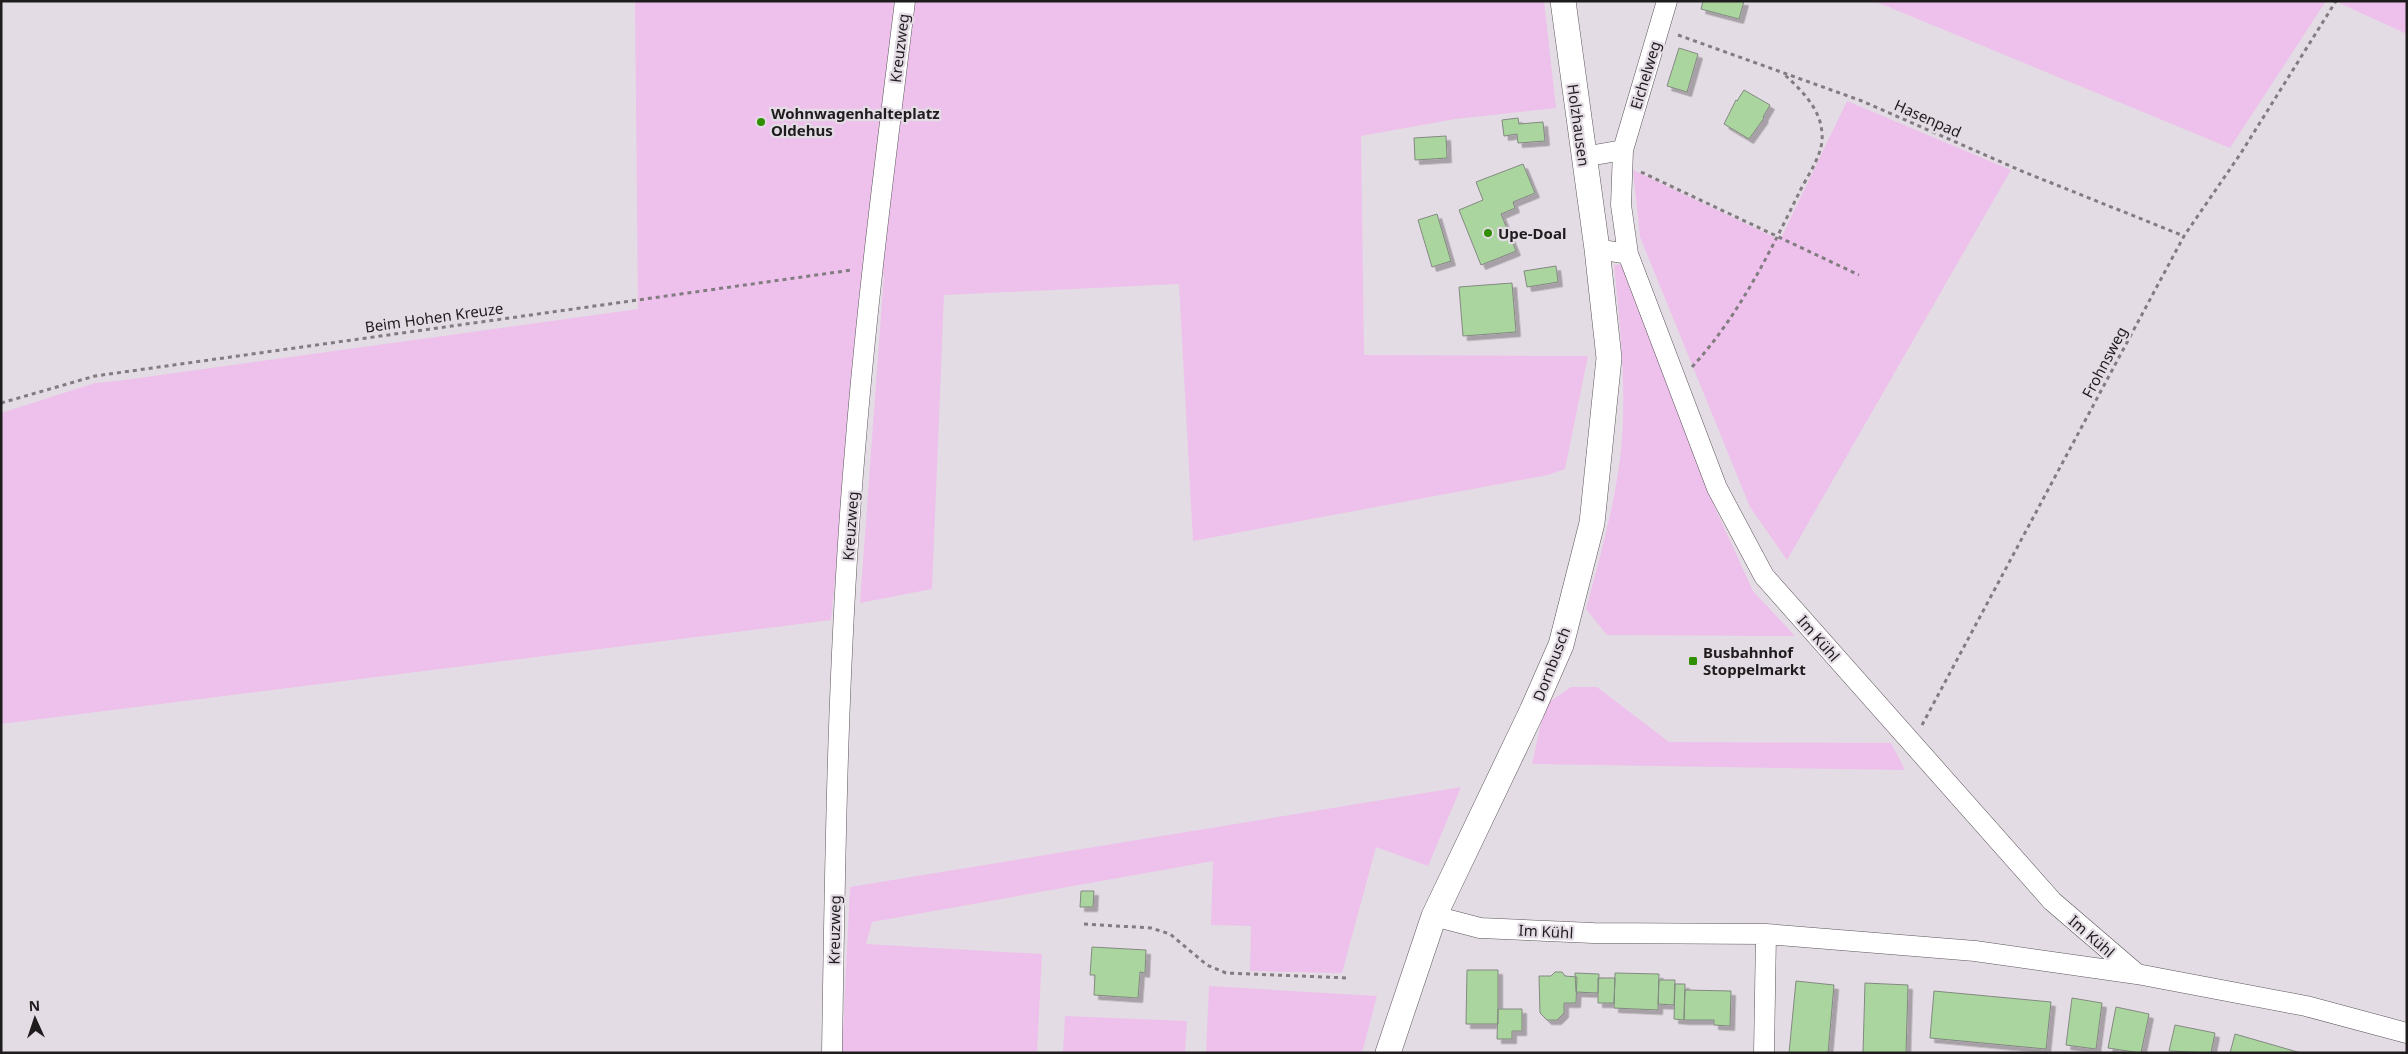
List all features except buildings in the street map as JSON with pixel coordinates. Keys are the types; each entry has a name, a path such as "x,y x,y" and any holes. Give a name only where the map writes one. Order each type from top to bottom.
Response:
{"street":[{"name":"Kreuzweg","path":"832,1053 835,878 846,599 856,441 872,267 905,1"},
{"name":"Holzhausen","path":"1563,1 1597,249"},
{"name":"Eichelweg","path":"1628,254 1621,205 1623,156 1667,1"},
{"path":"1584,157 1623,156"},
{"path":"1597,249 1628,254"},
{"name":"Dornbusch","path":"1388,1053 1434,916 1532,711 1561,644 1592,523 1609,358 1597,249"},
{"name":"Im Kühl","path":"1628,254 1717,488 1764,576 2052,900 2137,974"},
{"name":"Im Kühl","path":"1434,916 1490,928 1593,933 1766,934 1975,951 2137,974 2306,1006 2407,1033"},
{"path":"1764,1053 1766,934"}],"path":[{"name":"Frohnsweg","path":"1912,744 2184,236 2336,1"},
{"name":"Hasenpad","path":"1660,28 1862,101 2024,172 2184,236"},
{"path":"1677,384 1712,346 1744,297 1818,155 1822,135 1819,114 1800,88 1782,73"},
{"path":"1623,156 1859,275"},
{"name":"Beim Hohen Kreuze","path":"1,403 95,376 872,267"},
{"path":"1084,924 1151,928 1170,934 1206,966 1226,973 1348,978"}],"shaded area":[{"path":"635,1 1544,1 1556,108 1455,119 1361,136 1364,355 1588,356 1565,469 1548,475 1193,541 1179,284 944,295 932,589 860,603 884,274 865,278 831,620 1,724 1,413 95,383 638,309"},
{"path":"1874,1 2326,1 2230,148"},
{"path":"2339,1 2407,1 2407,34 2339,3"},
{"path":"1847,101 2011,170 1787,560 1750,507 1640,237 1633,170 1780,240"},
{"path":"1625,264 1712,501 1753,591 1795,636 1607,635 1586,609 1608,525 1620,462 1623,374 1614,265"},
{"path":"1571,687 1597,687 1669,742 1891,743 1905,770 1532,764 1545,705"},
{"path":"1461,787 1428,866 1376,847 1342,973 1250,971 1251,926 1211,925 1213,861 872,922 866,944 1042,954 1037,1053 842,1053 850,887"},
{"path":"1209,986 1377,996 1362,1053 1206,1053"},
{"path":"1065,1016 1187,1021 1185,1053 1063,1053"}],"place":[{"name":"Wohnwagenhalteplatz Oldehus","path":"761,122"},
{"name":"Upe-Doal","path":"1488,233"},
{"name":"Busbahnhof Stoppelmarkt","path":"1693,661"}]}
